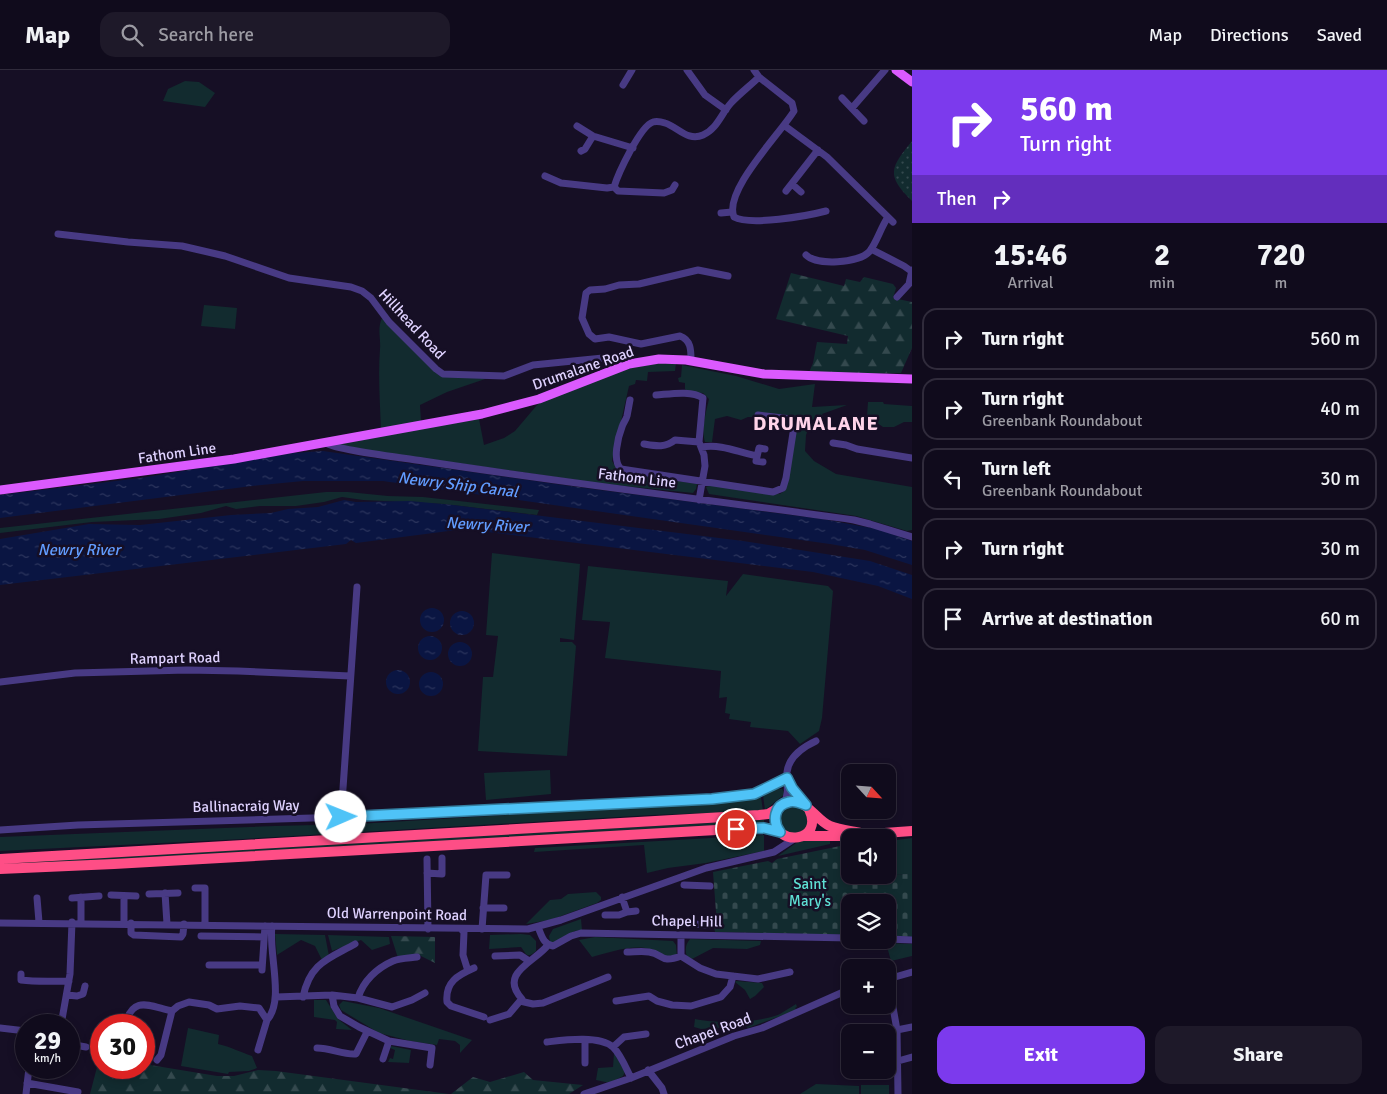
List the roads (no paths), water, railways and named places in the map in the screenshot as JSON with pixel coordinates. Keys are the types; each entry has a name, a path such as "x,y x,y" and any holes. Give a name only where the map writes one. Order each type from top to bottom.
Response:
{"highway":[{"path":"0,858 759,815 768,814 782,805 794,801 808,807 823,822 844,829"},
{"path":"781,833 775,820 777,811 782,805"},
{"path":"800,837 811,829 813,819 808,807"},
{"path":"0,869 752,828 769,828 792,837 841,836"},
{"path":"896,832 912,831"}],"main road":[{"path":"896,70 912,82"},
{"name":"Drumalane Road","path":"326,443 508,408 539,399 629,364 659,359 691,360 764,374 912,379"},
{"name":"Fathom Line","path":"0,490 170,468 326,443"}],"street":[{"path":"623,85 632,70"},
{"path":"687,70 705,95 726,110"},
{"path":"754,70 759,77 792,103 794,111 785,126 740,184 735,193 732,212 734,217 747,222 826,211"},
{"path":"852,108 885,70"},
{"path":"614,187 643,130 653,122 664,122 682,133 699,137 706,134 716,125 731,103 759,77"},
{"path":"842,98 864,121"},
{"path":"578,126 593,136 633,148"},
{"path":"785,126 818,150 890,220 871,249 862,257 838,261 814,260 806,255"},
{"path":"581,151 585,149 593,136"},
{"path":"786,190 818,150"},
{"path":"546,176 561,182 607,188 614,187"},
{"path":"792,184 801,192"},
{"path":"614,187 618,191 664,193 672,190 675,185"},
{"path":"721,213 732,212"},
{"name":"Hillhead Road","path":"58,234 182,246 225,256 289,278 351,287 362,291 371,298 389,322 443,374 504,376 533,365 603,358 623,359 629,364"},
{"path":"871,249 912,271 909,284 897,297"},
{"path":"691,360 688,341 680,336 641,344 609,337 596,339 589,334 582,318 586,293 590,290 639,284 698,270 728,276"},
{"path":"656,395 692,394 703,398 700,445 705,466 699,500"},
{"path":"638,408 629,403 618,442 617,462 620,469 641,474 703,481 730,487 771,492 783,488 797,420 758,415"},
{"path":"356,437 357,451"},
{"path":"644,444 664,447 669,446 675,440 700,445 728,447 734,451 760,459 759,448 765,449"},
{"name":"Fathom Line","path":"326,443 330,446 357,451 494,473 854,520 912,537"},
{"path":"833,443 846,444 856,449 912,458"},
{"path":"341,817 357,587"},
{"name":"Rampart Road","path":"0,682 75,673 187,670 350,676"},
{"path":"782,805 788,792 788,767 796,754 807,745 816,741"},
{"path":"788,780 808,807"},
{"name":"Ballinacraig Way","path":"0,830 78,825 341,817 712,799 754,794 788,780"},
{"path":"780,849 781,833"},
{"name":"Old Warrenpoint Road","path":"0,922 528,930 697,871 771,854 800,837"},
{"path":"427,873 442,874 442,858"},
{"path":"427,859 428,928"},
{"path":"697,871 699,885"},
{"path":"482,929 486,875 506,875"},
{"path":"684,884 710,886"},
{"path":"195,888 204,888 205,925"},
{"path":"149,894 178,892"},
{"path":"165,893 167,924"},
{"path":"72,898 99,896"},
{"path":"111,896 136,896"},
{"path":"124,896 128,923 131,933 134,935 180,937 183,934 184,924"},
{"path":"81,897 81,923"},
{"path":"622,897 627,912"},
{"path":"38,898 39,922"},
{"path":"483,908 504,908"},
{"path":"605,915 636,912"},
{"path":"63,1014 69,981 72,922"},
{"name":"Chapel Hill","path":"676,923 709,925"},
{"path":"692,935 693,924"},
{"path":"209,965 262,968 264,937 268,926"},
{"path":"258,1050 267,1020 273,1011 276,997 268,926"},
{"path":"538,927 543,940 548,945"},
{"path":"462,930 464,932 462,955 471,969 455,978 446,996 447,1002 451,1006 487,1019 509,1014 520,1001 533,1004 543,1003 608,977"},
{"name":"Chapel Hill","path":"520,1001 522,999 515,988 514,979 517,972 548,945 553,946 581,933 841,938"},
{"path":"681,935 681,956"},
{"path":"201,936 264,937"},
{"path":"896,939 912,940"},
{"path":"302,996 308,976 314,968 355,944"},
{"path":"627,952 651,952 663,959 673,959 681,956"},
{"path":"495,956 520,955 529,961"},
{"path":"681,956 700,968 716,974 758,979 790,972"},
{"path":"358,998 361,989 370,977 394,960 417,957"},
{"path":"896,977 912,972"},
{"path":"21,974 21,980 33,982 69,981"},
{"path":"616,1001 649,996 657,1001 672,1005 697,1004 716,999 726,993 733,976"},
{"path":"67,995 77,996 82,994 85,986"},
{"name":"Chapel Road","path":"584,1094 631,1078 734,1036 762,1028 841,992"},
{"path":"276,997 332,995 358,998 392,1007 425,993"},
{"path":"332,995 334,1006 340,1016 367,1032 390,1041 432,1048 430,1065"},
{"path":"157,1060 161,1055 172,1011 178,1006 189,1002 208,1005 217,1009 250,1006 258,1008 267,1020"},
{"path":"129,1014 133,1008 146,1004 172,1011"},
{"path":"894,1014 897,1030 898,1094"},
{"path":"897,1030 912,1027"},
{"path":"0,1028 15,1030"},
{"path":"317,1048 329,1048 349,1054 356,1054 367,1032"},
{"path":"613,1047 624,1036 646,1034"},
{"path":"547,1042 576,1039 606,1043 613,1047 620,1056 631,1078"},
{"path":"585,1040 585,1063"},
{"path":"383,1059 390,1041"},
{"path":"80,1046 86,1047"},
{"path":"898,1061 912,1057"},
{"path":"648,1070 662,1088 664,1094"},
{"path":"26,1094 28,1079"},
{"path":"27,1083 78,1092"}],"water":[{"name":"Newry Ship Canal","path":"323,451 822,519 877,529 912,541 912,565 865,550 830,544 383,481 303,481 0,518 0,495 140,478 293,453"},
{"name":"Newry River","path":"344,500 356,502 410,501 453,505 743,541 870,561 912,575 912,599 878,586 813,572 464,529 356,543 351,540 346,544 0,585 0,539 89,524 140,525 231,515 271,513 288,509 318,507"},
{"path":"432,608 441,611 444,620 441,629 432,632 423,629 420,620 423,611"},
{"path":"462,611 471,614 474,623 471,632 462,635 453,632 450,623 453,614"},
{"path":"430,636 439,639 442,648 439,657 430,660 421,657 418,648 421,639"},
{"path":"460,642 469,645 472,654 469,663 460,666 451,663 448,654 451,645"},
{"path":"398,670 407,673 410,682 407,691 398,694 389,691 386,682 389,673"},
{"path":"431,672 440,675 443,684 440,693 431,696 422,693 419,684 422,675"}],"district":[{"name":"DRUMALANE","path":"816,423"}],"park label":[{"name":"Saint Mary's","path":"810,892"}]}
